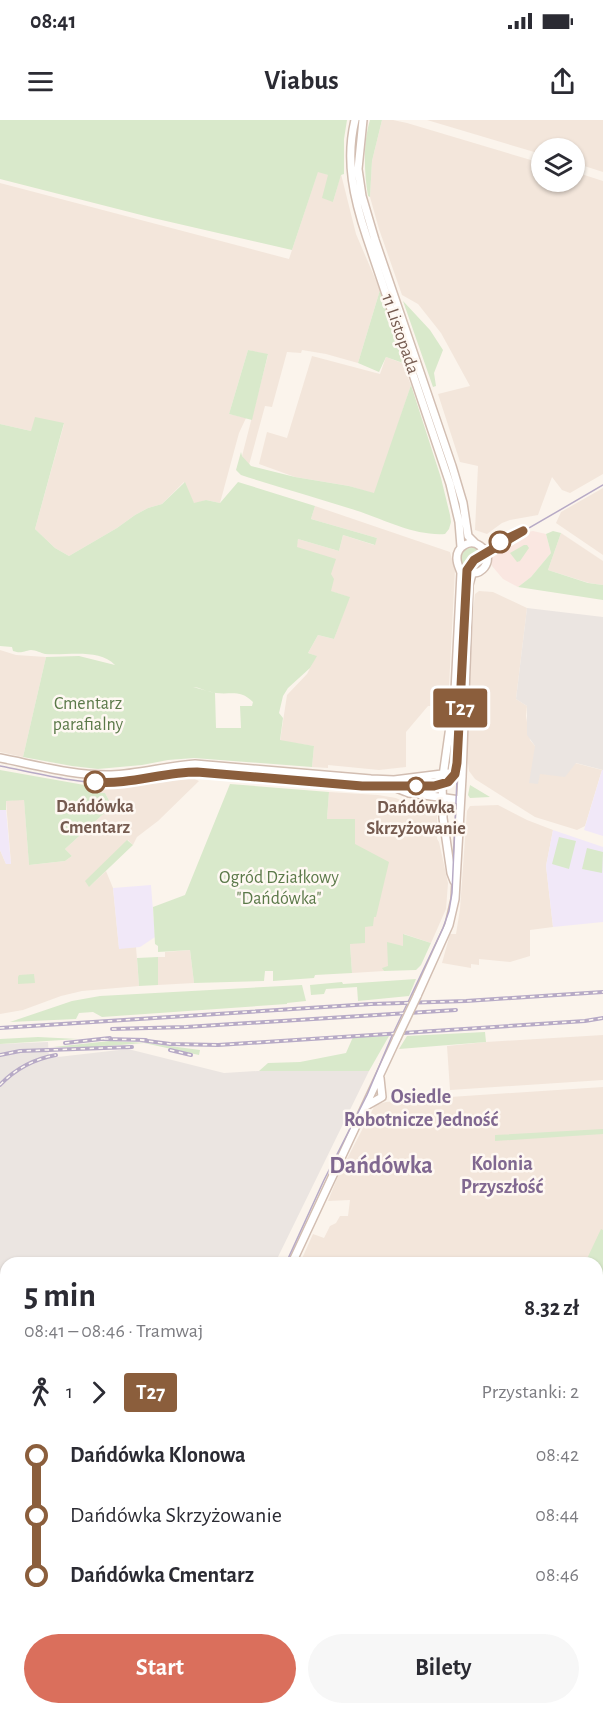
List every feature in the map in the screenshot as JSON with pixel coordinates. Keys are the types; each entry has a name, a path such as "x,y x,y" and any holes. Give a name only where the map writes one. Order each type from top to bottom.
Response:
{"main road":[{"name":"11 Listopada","path":"355,120 350,165 355,198 445,467 456,508 461,548"},
{"name":"11 Listopada","path":"363,120 358,169 362,196 452,466 463,503 468,536 475,543"},
{"path":"456,886 451,873 442,798 443,774 455,691 460,596 460,568 457,554 467,544 475,543 485,550 488,559 484,569 472,574 460,568"},
{"path":"378,1089 380,1076 452,919 462,777 469,585 472,574"},
{"path":"0,758 99,775 127,774 195,764 370,779 394,780 453,773 462,777"},
{"path":"370,779 404,791 460,800"},
{"path":"373,1098 371,1091 378,1089"},
{"path":"373,1098 378,1100 382,1097 383,1093 378,1089"},
{"path":"295,1257 366,1106 373,1098"}],"shaded area":[{"path":"382,120 393,120 531,160 531,192 585,192 585,175 603,181 603,474 570,493 562,490 552,477 538,515 510,520 487,534 475,530 478,466 460,462 438,394 470,386 441,333 418,304 402,295 370,197 372,161"},
{"path":"427,120 603,120 603,172 585,166 585,138 531,138 531,151"},
{"path":"318,171 328,175 333,202 341,174 356,234 380,290 358,363 302,350 301,353 287,352 272,407 265,406 249,465 242,456 268,355 248,350 229,414 246,418 239,433 220,503 206,500 194,504 184,482 162,504 135,515 69,556 55,548 35,529 64,424 31,431 0,424 0,183 289,259"},
{"path":"312,356 380,374 386,357 402,363 411,385 375,494 349,486 295,477 259,464 267,432 287,438"},
{"path":"603,488 603,555 556,523 561,512"},
{"path":"315,506 450,552 455,570 448,706 428,706 406,732 406,767 379,770 328,765 328,768 312,767 314,746 280,741 287,695 307,674 316,656 308,653 318,635 334,639 349,597 330,591 296,547 298,539 339,551 343,535 374,545 377,538 311,519"},
{"path":"533,531 546,534 551,553 531,577 518,587 503,579 492,566 491,559 496,551"},
{"path":"561,533 603,561 603,585 548,570"},
{"path":"479,591 493,592 527,608 516,699 527,706 526,716 530,740 535,746 540,774 575,763 602,770 585,826 577,830 535,817 475,779 469,771 467,755 473,612 475,594"},
{"path":"527,608 603,617 603,770 576,763 565,777 540,774 538,784 529,783 535,746 527,735 527,706 516,699"},
{"path":"0,650 16,655 46,657 23,757 0,752"},
{"path":"603,770 603,836 584,830"},
{"path":"186,775 199,781 158,821 137,837 133,845 128,840 89,887 106,871 113,888 119,948 136,947 139,986 82,991 23,1010 0,1014 0,850 6,864 11,864 6,801 24,799 29,865 65,861 72,856 65,849 112,806 105,793 90,793 90,786 113,786"},
{"path":"329,792 396,798 413,806 434,806 437,811 437,839 448,883 446,909 431,943 404,934 403,946 393,945 388,967 383,968 384,971 352,973 350,944 355,844 327,819"},
{"path":"498,805 553,830 546,866 553,927 530,930 530,956 510,962 479,959 479,965 471,964 471,968 442,963 450,934 456,934 467,811 470,806"},
{"path":"0,810 6,810 11,864 6,864 0,850"},
{"path":"553,830 603,847 603,922 553,927 546,866"},
{"path":"151,885 155,937 140,947 119,949 113,888"},
{"path":"190,950 194,983 158,985 158,957 165,957 165,952"},
{"path":"603,1035 603,1080 450,1090 447,1046"},
{"path":"48,1042 49,1058 128,1049 224,1073 274,1070 369,1071 278,1257 0,1257 0,1044"},
{"path":"603,1087 603,1257 303,1257 313,1234 324,1238 330,1226 336,1223 340,1216 348,1216 350,1200 328,1201 338,1176 375,1105 435,1098"}],"green space":[{"path":"0,120 347,120 344,139 344,174 341,175 333,202 322,198 328,175 318,172 292,250 0,179"},
{"path":"370,120 382,120 372,161 370,197 368,196 365,158"},
{"path":"380,290 403,363 386,357 379,372 358,363"},
{"path":"403,301 430,330 443,350 434,373 436,386 433,387"},
{"path":"248,350 268,354 252,420 229,414"},
{"path":"411,385 441,478 450,515 451,522 445,534 423,533 402,527 241,475 236,470 241,452 251,466 374,493"},
{"name":"Cmentarz parafialny","path":"35,417 64,423 35,529 55,548 69,556 135,515 162,504 185,482 194,503 206,500 220,503 238,482 315,506 311,519 377,538 375,545 343,535 339,551 298,539 297,547 336,559 331,574 334,579 331,591 350,597 334,639 318,635 308,653 317,656 310,668 288,688 283,696 279,713 283,718 280,740 314,746 312,767 194,758 98,769 23,757 46,657 79,656 115,665 100,656 45,654 31,650 18,652 13,651 12,647 0,646 0,424 31,431","holes":["213,692 240,694 253,702 252,706 240,706 241,728 216,728 215,693"]},
{"path":"553,531 561,533 548,570 588,583 603,585 603,600 518,587 531,577 551,553 546,534"},
{"path":"524,545 529,548 517,562 510,553"},
{"path":"472,547 481,551 470,558 464,567 461,560 462,554"},
{"path":"0,770 90,786 91,793 105,793 112,806 65,849 72,856 65,861 29,865 24,800 6,801 6,810 0,810"},
{"name":"Ogród Działkowy \"Dańdówka\"","path":"230,784 329,792 327,819 355,819 355,844 389,862 373,926 365,927 365,943 350,944 352,973 273,981 273,971 265,971 264,981 194,983 190,950 158,952 158,946 155,944 153,907 185,895"},
{"path":"470,785 490,797 470,798 468,795"},
{"path":"559,837 576,841 569,869 552,864"},
{"path":"127,840 133,845 89,887 85,881"},
{"path":"587,848 603,852 602,873 582,869"},
{"path":"403,934 431,943 421,965 416,970 384,971 382,968 388,966 387,942 403,946"},
{"path":"158,957 158,985 139,986 137,958"},
{"path":"34,974 35,983 18,984 19,975"},
{"path":"416,979 409,996 358,1001 357,987 326,989 324,994 311,995 310,985"},
{"path":"302,985 306,1001 287,1004 102,1017 93,1012 79,1013 76,1019 10,1022 72,1001 100,996"},
{"path":"485,1032 486,1042 399,1049 407,1036"},
{"path":"389,1036 369,1071 259,1071 268,1063 300,1062 346,1053 353,1037"},
{"path":"38,1037 78,1039 0,1044 0,1039"},
{"path":"110,1041 147,1043 200,1050 199,1055 144,1043 84,1048 53,1047"},
{"path":"603,1129 603,1134 495,1141 495,1135"},
{"path":"601,1229 603,1230 603,1257 588,1257"}],"tram line":[{"path":"289,1257 367,1095 449,911 452,893 468,567 474,560 603,485"},
{"name":"T27","path":"95,782 112,783 197,772 374,786 440,786 445,784 455,774 457,763 466,574 474,560 523,531 500,542"},
{"path":"0,766 97,783 197,772 362,786 434,786 448,782 456,769"}],"railway":[{"path":"0,1028 371,1004 466,1001 603,992"},
{"path":"112,1029 186,1027 456,1010"},
{"path":"140,1040 170,1044 218,1045 603,1018"},
{"path":"65,1043 110,1038"},
{"path":"104,1039 146,1040"},
{"path":"0,1055 20,1051 132,1047"},
{"path":"170,1050 191,1055"},
{"path":"0,1085 25,1066 56,1055"}],"place":[{"name":"Dańdówka Cmentarz","path":"95,782"},
{"name":"Dańdówka Skrzyżowanie","path":"416,786"}],"district":[{"name":"Osiedle Robotnicze Jedność","path":"421,1108"},
{"name":"Dańdówka","path":"381,1166"},
{"name":"Kolonia Przyszłość","path":"502,1176"}]}
